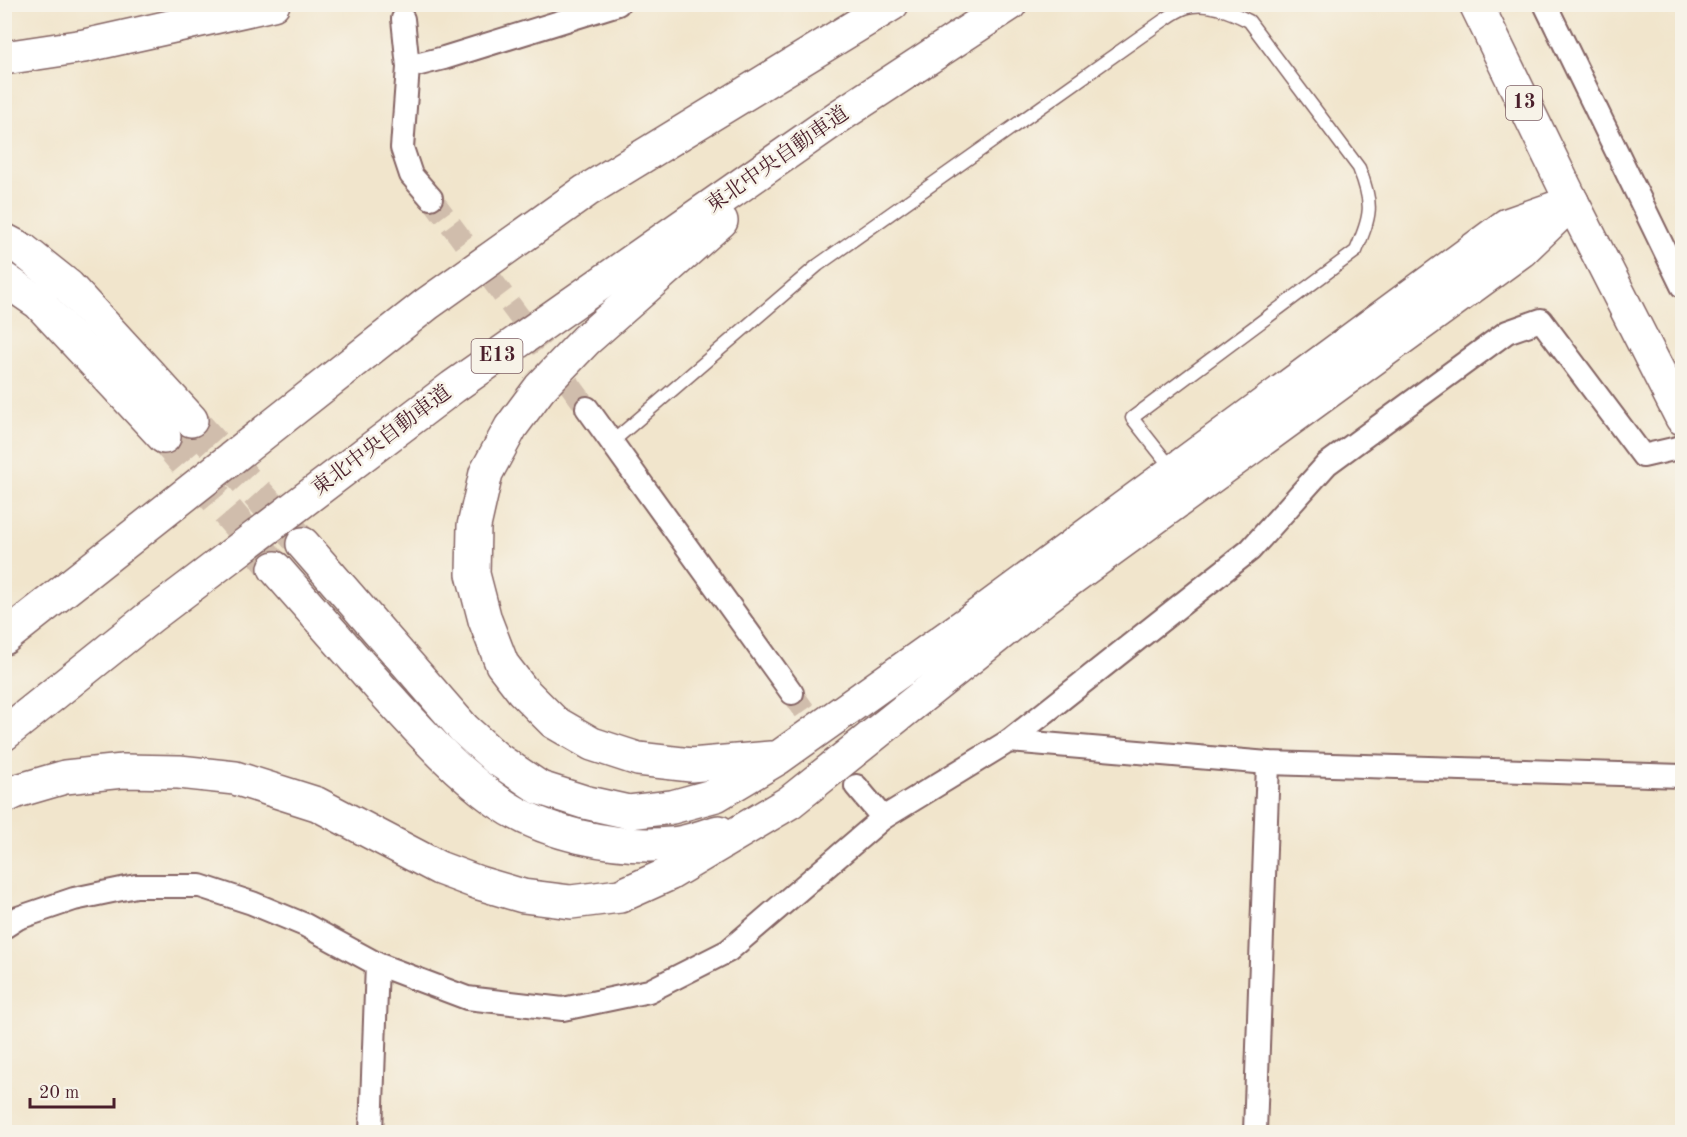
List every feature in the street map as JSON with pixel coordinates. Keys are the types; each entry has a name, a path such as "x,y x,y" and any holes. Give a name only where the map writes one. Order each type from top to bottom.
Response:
{"main road":[{"path":"4,58 84,46 273,4"},
{"path":"4,638 427,304 586,191 892,4"},
{"name":"東北中央自動車道","path":"4,734 150,616 453,387 841,115 1010,4"},
{"name":"13","path":"1476,4 1572,202"},
{"path":"778,758 691,765 638,759 592,744 555,722 522,690 502,664 485,621 473,573 474,526 486,473 511,427 540,388 586,340 841,115"},
{"path":"1572,202 1683,418"},
{"path":"303,544 464,729 497,759 540,788 584,802 629,812 672,807 716,795 778,758 972,620 1507,225 1572,202"},
{"path":"4,798 65,777 123,771 179,772 235,778 317,804 439,868 479,884 523,896 570,902 620,896 669,874 790,802 1046,597 1521,251 1572,202"},
{"path":"4,240 23,250 68,286 191,420"},
{"path":"4,279 39,303 164,437"},
{"path":"4,609 119,545"},
{"path":"275,568 425,738 464,775 499,803 545,826 576,836 622,844 672,844 722,831 790,802"}],"street":[{"path":"408,67 618,4"},
{"path":"1545,4 1683,286"},
{"path":"403,19 408,67 402,148 411,175 431,198"},
{"path":"4,927 18,918 74,899 136,886 200,886 252,903 305,925 377,964 467,998 562,1009 649,991 728,951 883,818 1009,741 1250,550 1327,464 1507,332 1541,320 1643,456 1683,447"},
{"path":"587,408 792,693"},
{"path":"1009,741 1268,763 1683,776"},
{"path":"1255,1132 1268,763"},
{"path":"856,786 883,818"},
{"path":"371,1132 377,964"}],"lane":[{"path":"612,442 818,265 1164,20 1186,7 1206,6 1230,12 1249,21 1359,168 1369,193 1368,220 1356,251 1132,418 1174,471"}],"tunnel":[{"path":"431,198 587,408"},
{"path":"191,420 303,544"},
{"path":"164,437 275,568"},
{"path":"792,693 848,773"}]}
